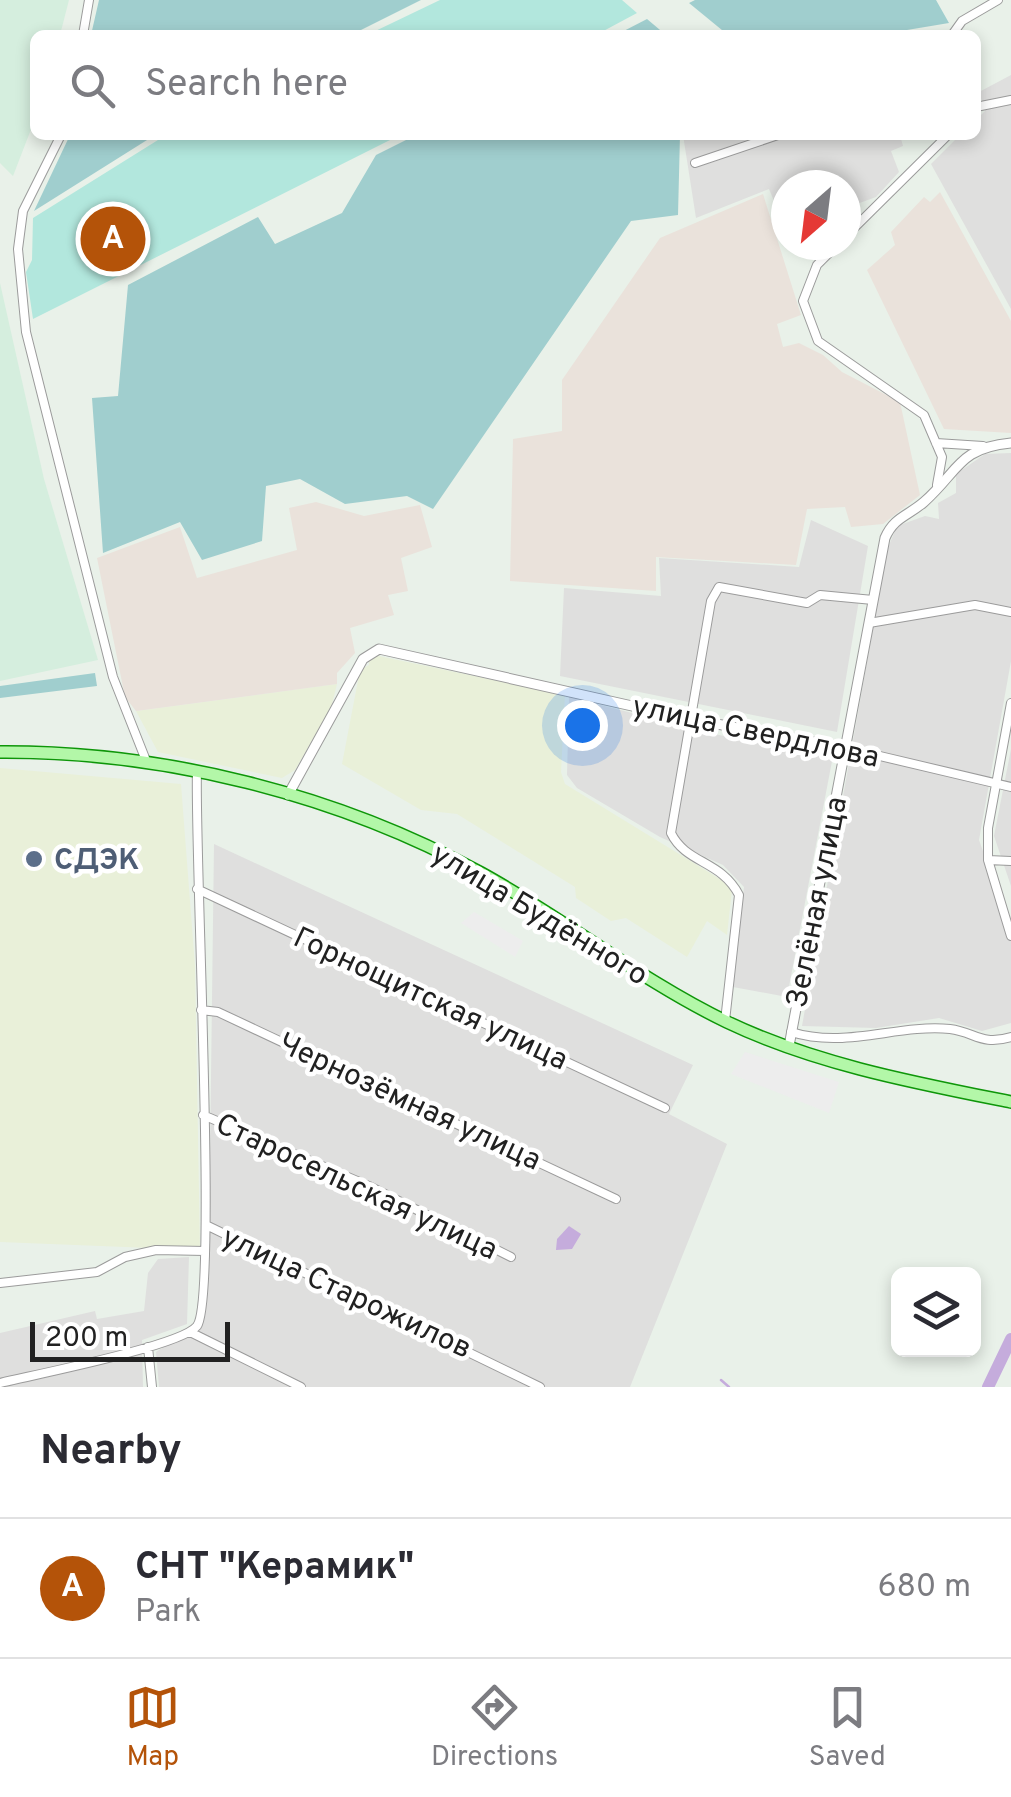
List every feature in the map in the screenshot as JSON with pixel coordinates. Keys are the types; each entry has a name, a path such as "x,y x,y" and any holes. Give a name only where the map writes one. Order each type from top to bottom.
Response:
{"main road":[{"name":"улица Будённого","path":"0,752 147,763 288,795 442,853 725,1021 789,1046 1011,1102"}],"street":[{"path":"84,30 88,0"},
{"path":"956,30 962,21 998,0"},
{"path":"981,104 1011,100"},
{"path":"58,140 23,211 18,250 26,332 113,678 147,763"},
{"path":"695,163 763,140"},
{"path":"861,221 943,140"},
{"path":"822,260 802,301 818,341 924,415 942,458 937,485"},
{"path":"936,443 1011,443"},
{"name":"Зелёная улица","path":"789,1046 868,622 892,521 925,501 957,462 983,446"},
{"path":"725,1021 739,895 717,866 679,850 672,833 712,602 719,587 807,603 820,596 873,600"},
{"path":"868,622 974,605 1011,612"},
{"name":"улица Свердлова","path":"288,795 363,659 374,650 1011,786"},
{"path":"1011,703 994,783 988,860 1011,936"},
{"path":"0,1383 148,1347 190,1332 201,1317 206,1225 197,772"},
{"path":"988,860 1011,862"},
{"name":"Горнощитская улица","path":"197,889 665,1108"},
{"name":"Чернозёмная улица","path":"201,1010 218,1012 340,1066 616,1199"},
{"path":"792,1032 844,1040 952,1029 978,1041 1011,1037"},
{"name":"Старосельская улица","path":"203,1116 369,1186 511,1256"},
{"name":"улица Старожилов","path":"206,1225 540,1387"},
{"path":"0,1283 97,1272 125,1257 156,1250 204,1251"},
{"path":"190,1332 301,1387"},
{"path":"148,1347 152,1387"},
{"path":"516,1387 522,1377"}],"shaded area":[{"path":"0,0 69,0 61,30 30,30 30,132 13,176 0,163"},
{"path":"99,0 421,0 361,30 92,30"},
{"path":"440,0 622,0 637,13 605,30 377,30"},
{"path":"936,0 949,23 907,30 722,30 689,3"},
{"path":"647,19 660,30 626,30"},
{"path":"1011,75 1011,309 931,164 955,140 981,140 981,115 985,111 981,91"},
{"path":"68,140 147,140 34,211"},
{"path":"158,140 390,140 33,319 26,272 32,260 33,218"},
{"path":"406,140 680,140 678,215 631,221 433,509 407,496 345,504 300,479 266,486 262,541 202,560 180,522 103,553 92,398 118,396 128,285 258,217 275,244 342,213 376,155"},
{"path":"684,140 901,140 903,146 891,151 899,172 876,197 861,202 861,170 771,170 771,194 769,189 696,218"},
{"path":"940,192 1011,321 1011,433 944,429 867,270 895,245 891,232 924,197 930,202"},
{"path":"763,194 771,219 771,260 784,260 801,315 777,324 783,347 799,343 823,355 842,372 900,402 920,495 883,524 851,527 845,507 807,509 796,565 656,557 656,591 510,581 513,439 562,431 562,380 660,238"},
{"path":"0,283 44,479 98,660 0,681"},
{"path":"1011,453 1011,661 979,840 1011,930 1011,1023 982,1031 939,1018 876,1028 802,1026 887,550 897,526 925,516 939,519 938,503 956,493 956,474 985,454"},
{"path":"316,502 364,516 420,505 432,547 401,558 408,591 388,595 394,615 350,628 355,653 337,673 337,684 136,711 125,697 97,558 180,527 197,578 297,550 289,508"},
{"path":"811,520 868,546 837,732 560,676 564,588 661,596 659,558 799,567"},
{"path":"369,654 565,695 561,772 565,784 728,884 732,890 727,935 707,921 687,957 626,918 611,921 576,898 575,887 457,814 421,810 342,764 360,670 369,665"},
{"path":"95,673 97,686 0,698 0,686"},
{"path":"337,684 331,708 295,770 282,778 158,752 136,711"},
{"path":"569,697 719,735 833,756 787,997 733,987 744,887 723,865 660,837 577,788 567,775"},
{"path":"1011,749 1011,886 994,836"},
{"path":"0,768 181,784 195,966 200,1250 0,1242"},
{"path":"214,844 693,1065 669,1114 727,1144 630,1387 159,1387 156,1352 194,1327 209,1232"},
{"path":"474,912 523,941 515,957 461,923"},
{"path":"745,1052 839,1082 829,1113 731,1074"},
{"path":"569,1226 581,1234 572,1249 556,1250 557,1239"},
{"path":"189,1257 187,1324 142,1340 143,1387 0,1387 0,1333 95,1311 97,1319 144,1311 148,1273 158,1259"}],"waterway":[{"path":"988,1387 1011,1339"},
{"path":"721,1380 729,1387"}],"place":[{"name":"СНТ \"Керамик\"","path":"113,239"},
{"name":"СДЭК","path":"34,859"}]}
